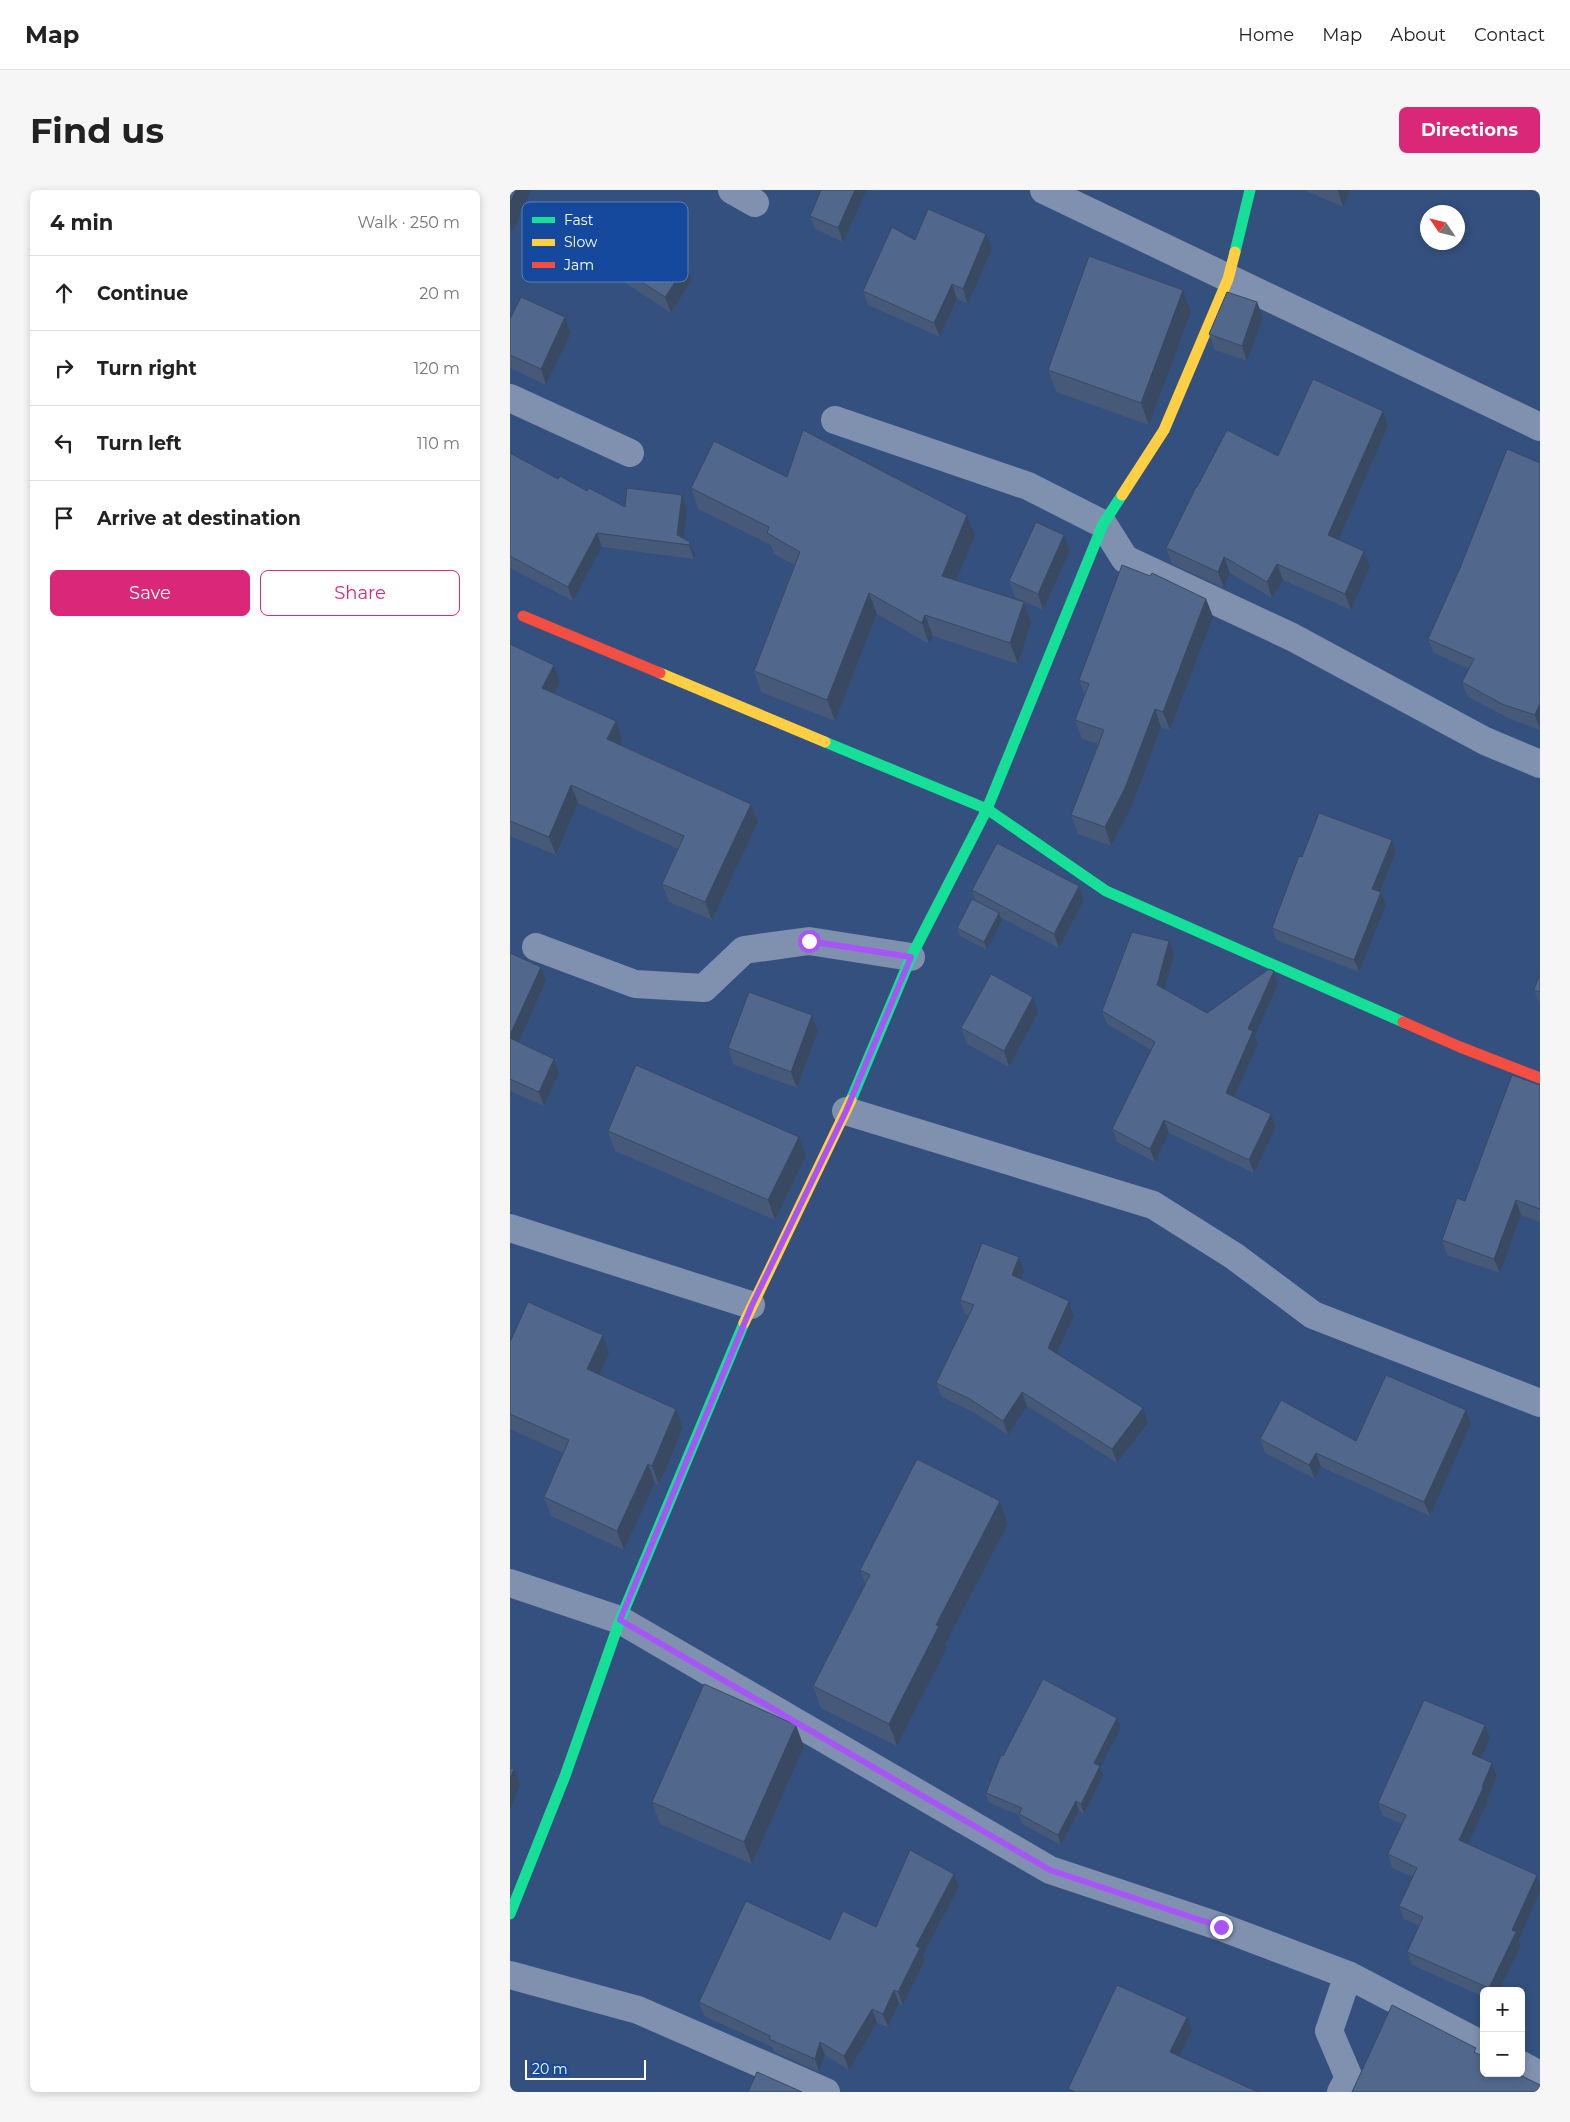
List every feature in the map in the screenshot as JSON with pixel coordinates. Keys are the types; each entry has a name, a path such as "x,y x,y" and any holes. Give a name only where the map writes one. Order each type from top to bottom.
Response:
{"street":[{"path":"732,190 755,203"},
{"path":"1044,190 1540,427"},
{"path":"510,1914 565,1776 620,1620 752,1305 846,1111 911,957 987,809 1103,524 1164,430 1228,279 1250,190"},
{"path":"510,398 630,453"},
{"path":"835,420 1028,486 1103,524 1125,559 1292,637 1485,741 1540,764"},
{"path":"524,616 987,809 1106,891 1460,1047 1540,1078"},
{"path":"536,947 635,984 704,988 744,950 809,941 911,957"},
{"path":"846,1111 1152,1205 1234,1256 1313,1315 1540,1403"},
{"path":"510,1228 752,1305"},
{"path":"510,1583 620,1620 1050,1870 1221,1927 1348,1975 1480,2044"},
{"path":"510,1975 638,2010 826,2092"},
{"path":"1341,2092 1349,2078 1329,2031 1348,1975"},
{"path":"1525,2067 1540,2075"}],"building":[{"path":"510,190 516,190 510,203"},
{"path":"821,190 855,190 838,228 810,216"},
{"path":"928,209 986,234 963,289 952,284 934,323 863,291 892,227 915,240"},
{"path":"1089,256 1183,290 1141,403 1048,370"},
{"path":"642,282 675,282 665,297"},
{"path":"1227,292 1257,302 1242,346 1209,334"},
{"path":"521,297 565,317 541,369 510,355 510,319"},
{"path":"1313,379 1383,411 1328,535 1364,551 1345,594 1277,564 1267,582 1224,557 1218,572 1166,548 1227,430 1278,456"},
{"path":"803,430 967,515 942,576 1024,602 1010,643 925,615 922,623 869,593 827,700 754,671 800,552 767,533 769,527 691,488 714,441 787,477"},
{"path":"1507,449 1540,463 1540,703 1535,715 1502,704 1462,682 1474,659 1428,639 1460,568"},
{"path":"510,453 558,479 560,476 587,491 589,488 625,507 627,488 682,495 677,535 690,542 689,545 597,533 568,587 510,556"},
{"path":"1036,522 1064,535 1038,594 1009,581"},
{"path":"1122,565 1150,576 1152,573 1206,599 1163,712 1155,709 1125,788 1105,827 1071,815 1104,730 1075,720 1089,684 1079,680"},
{"path":"510,644 554,665 542,688 616,721 607,739 751,804 705,902 662,884 684,836 571,785 549,837 510,821"},
{"path":"1319,813 1392,840 1372,889 1381,892 1354,960 1272,928 1299,856 1302,857"},
{"path":"997,843 1079,886 1054,934 972,890"},
{"path":"972,899 999,913 984,942 957,928"},
{"path":"1132,932 1169,941 1157,985 1207,1013 1269,969 1274,971 1248,1029 1253,1031 1226,1093 1271,1114 1249,1160 1164,1120 1150,1149 1112,1129 1155,1042 1102,1011"},
{"path":"510,953 541,967 510,1035"},
{"path":"991,974 1033,997 1004,1051 961,1028"},
{"path":"1540,974 1540,992 1534,990"},
{"path":"749,992 812,1015 791,1072 728,1048"},
{"path":"510,1038 554,1059 539,1092 510,1079"},
{"path":"636,1065 799,1137 768,1200 608,1131"},
{"path":"1512,1075 1540,1085 1540,1209 1516,1200 1494,1259 1442,1240 1457,1198 1465,1201"},
{"path":"982,1243 1019,1257 1012,1275 1069,1301 1048,1348 1143,1408 1112,1449 1022,1392 1003,1421 970,1399 936,1383 974,1305 960,1300"},
{"path":"528,1302 603,1335 587,1369 676,1409 652,1466 648,1464 617,1531 544,1497 569,1440 510,1414 510,1342"},
{"path":"1386,1375 1466,1410 1424,1502 1316,1453 1309,1465 1260,1439 1281,1400 1356,1441"},
{"path":"917,1459 1000,1501 936,1625 939,1626 889,1724 813,1686 870,1575 860,1570"},
{"path":"1043,1679 1117,1718 1094,1763 1100,1766 1081,1804 1076,1801 1058,1835 1019,1814 1022,1808 986,1793 1001,1755 1003,1756"},
{"path":"704,1684 796,1725 744,1842 652,1802"},
{"path":"1424,1700 1485,1725 1472,1754 1492,1763 1483,1788 1459,1840 1537,1875 1512,1930 1516,1932 1489,1987 1407,1952 1423,1917 1399,1906 1417,1868 1388,1854 1406,1815 1378,1803"},
{"path":"510,1768 514,1769 510,1779"},
{"path":"910,1850 954,1874 916,1946 920,1948 898,1992 894,1990 883,2014 872,2009 844,2056 820,2042 815,2059 769,2039 770,2036 699,2002 746,1901 830,1940 843,1911 876,1927"},
{"path":"1117,1985 1187,2017 1170,2052 1258,2092 1075,2092 1068,2089"},
{"path":"1392,2005 1476,2048 1474,2052 1480,2055 1480,2077 1524,2077 1540,2085 1538,2092 1352,2092"},
{"path":"757,2072 802,2092 748,2092"}],"traffic: fast":[{"path":"1235,252 1250,190"},
{"path":"851,1100 911,957 987,809 1103,524 1122,495"},
{"path":"825,742 987,809 1106,891 1403,1022"},
{"path":"510,1914 565,1776 620,1620 744,1323"}],"traffic: slow":[{"path":"1122,495 1164,430 1228,279 1235,252"},
{"path":"660,673 825,742"},
{"path":"744,1323 851,1100"}],"traffic: jam":[{"path":"523,616 660,673"},
{"path":"1403,1022 1460,1047 1540,1078"}],"route":[{"path":"809,941 911,957 846,1111 752,1305 620,1620 1050,1870 1221,1927"}]}
